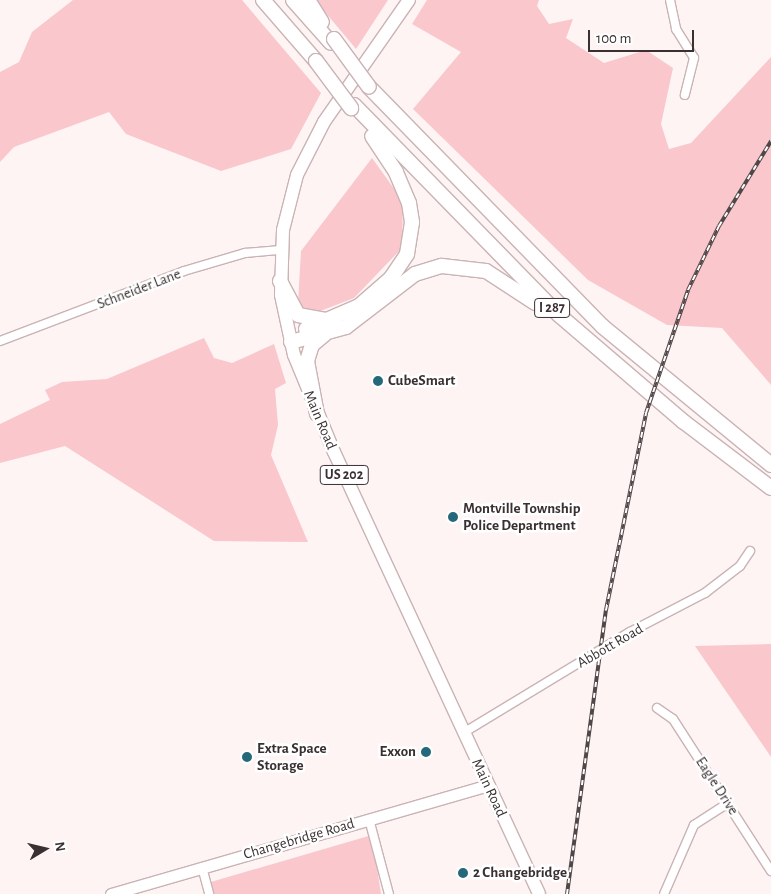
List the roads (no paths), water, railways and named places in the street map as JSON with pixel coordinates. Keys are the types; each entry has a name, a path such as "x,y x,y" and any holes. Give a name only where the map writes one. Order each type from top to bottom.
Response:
{"highway":[{"path":"263,0 353,106 396,172 412,222 406,254 397,271 341,317 290,338"},
{"path":"293,0 332,41"},
{"path":"308,0 332,41"},
{"name":"I 287","path":"332,41 369,87 602,326 771,465"},
{"name":"I 287","path":"353,106 493,252 620,369 771,488"},
{"path":"317,414 307,356 312,345 328,333 354,322 415,274 442,266 469,266 505,282 620,369"},
{"path":"280,280 298,315 310,320 341,317"},
{"path":"290,338 328,333"}],"main road":[{"name":"Main Road","path":"409,0 310,147 292,193 281,250 280,280 290,338 317,414 539,894"},
{"name":"Changebridge Road","path":"110,894 488,785"}],"street":[{"path":"670,0 676,29 694,58 685,94"},
{"name":"Schneider Lane","path":"0,341 193,268 245,253 281,250"},
{"name":"Abbott Road","path":"463,733 630,632 705,593 740,566 750,551"},
{"name":"Eagle Drive","path":"657,708 673,719 771,871"},
{"path":"664,894 694,825 728,802"},
{"path":"368,819 389,894"},
{"path":"202,867 210,894"}],"railway":[{"path":"567,894 606,610 646,413 688,290 719,226 771,141"}],"place":[{"name":"CubeSmart","path":"378,381"},
{"name":"Montville Township Police Department","path":"453,517"},
{"name":"Exxon","path":"426,752"},
{"name":"Extra Space Storage","path":"247,757"},
{"name":"2 Changebridge","path":"463,873"}]}
